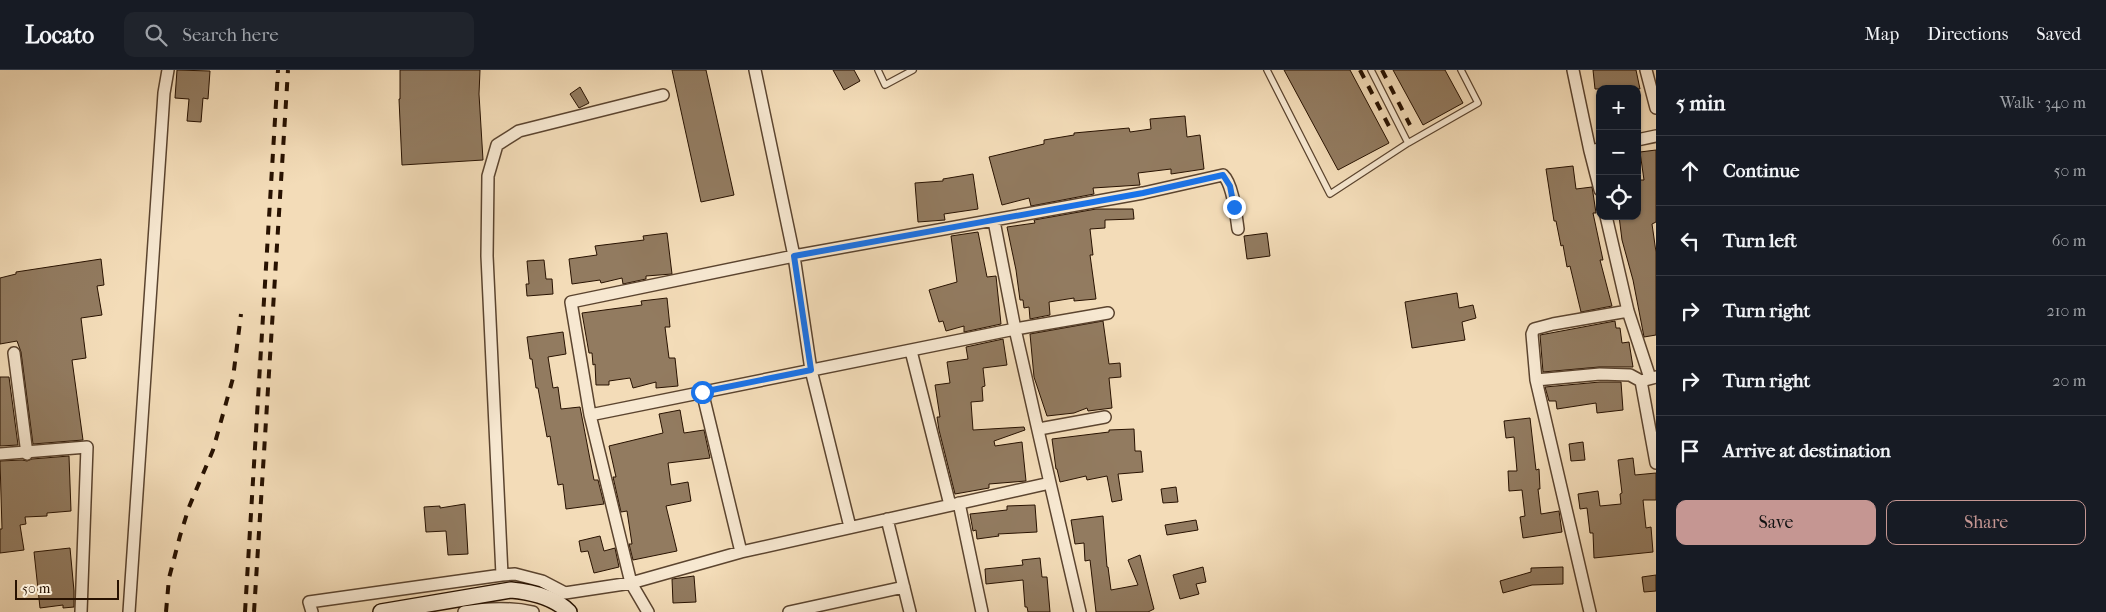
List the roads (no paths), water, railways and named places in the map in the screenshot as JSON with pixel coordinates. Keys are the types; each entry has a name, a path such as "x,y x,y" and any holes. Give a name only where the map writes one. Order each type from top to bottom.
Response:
{"street":[{"path":"129,612 164,93 168,70"},
{"path":"755,70 794,256 811,370 850,527"},
{"path":"1573,70 1595,150 1598,175"},
{"path":"1646,70 1656,108"},
{"path":"502,575 487,256 488,176 497,145 519,131 663,95"},
{"path":"1641,139 1656,136"},
{"path":"648,612 631,583 590,415 571,302 794,256 1143,193 1223,175 1230,186 1238,229"},
{"path":"1607,220 1628,311 1649,379 1656,463"},
{"path":"994,221 1015,329 1080,612"},
{"path":"1590,612 1536,380 1532,334 1534,329 1553,324 1628,311"},
{"path":"590,415 1015,329 1108,313"},
{"path":"911,351 955,504 982,612"},
{"path":"14,353 27,454"},
{"path":"1536,380 1600,374 1630,375 1649,379"},
{"path":"702,392 741,552"},
{"path":"1039,429 1105,417"},
{"path":"0,454 27,454 87,447 81,612"},
{"path":"312,612 309,602 502,575 515,574 542,581 565,593 631,583 741,552 1050,483"},
{"path":"887,519 910,612"},
{"path":"789,612 904,587"},
{"path":"381,612 512,590 532,592 562,605 568,612"},
{"path":"464,612 494,608 533,612"}],"lane":[{"path":"878,70 885,84 913,70"},
{"path":"1267,70 1330,194 1408,143 1478,103 1461,70"},
{"path":"1372,70 1408,143"}],"railway":[{"path":"245,612 278,70"},
{"path":"254,612 288,70"},
{"path":"1360,70 1393,134"},
{"path":"1382,70 1410,125"},
{"path":"166,612 169,578 180,536 189,507 213,450 233,378 241,314"}]}
